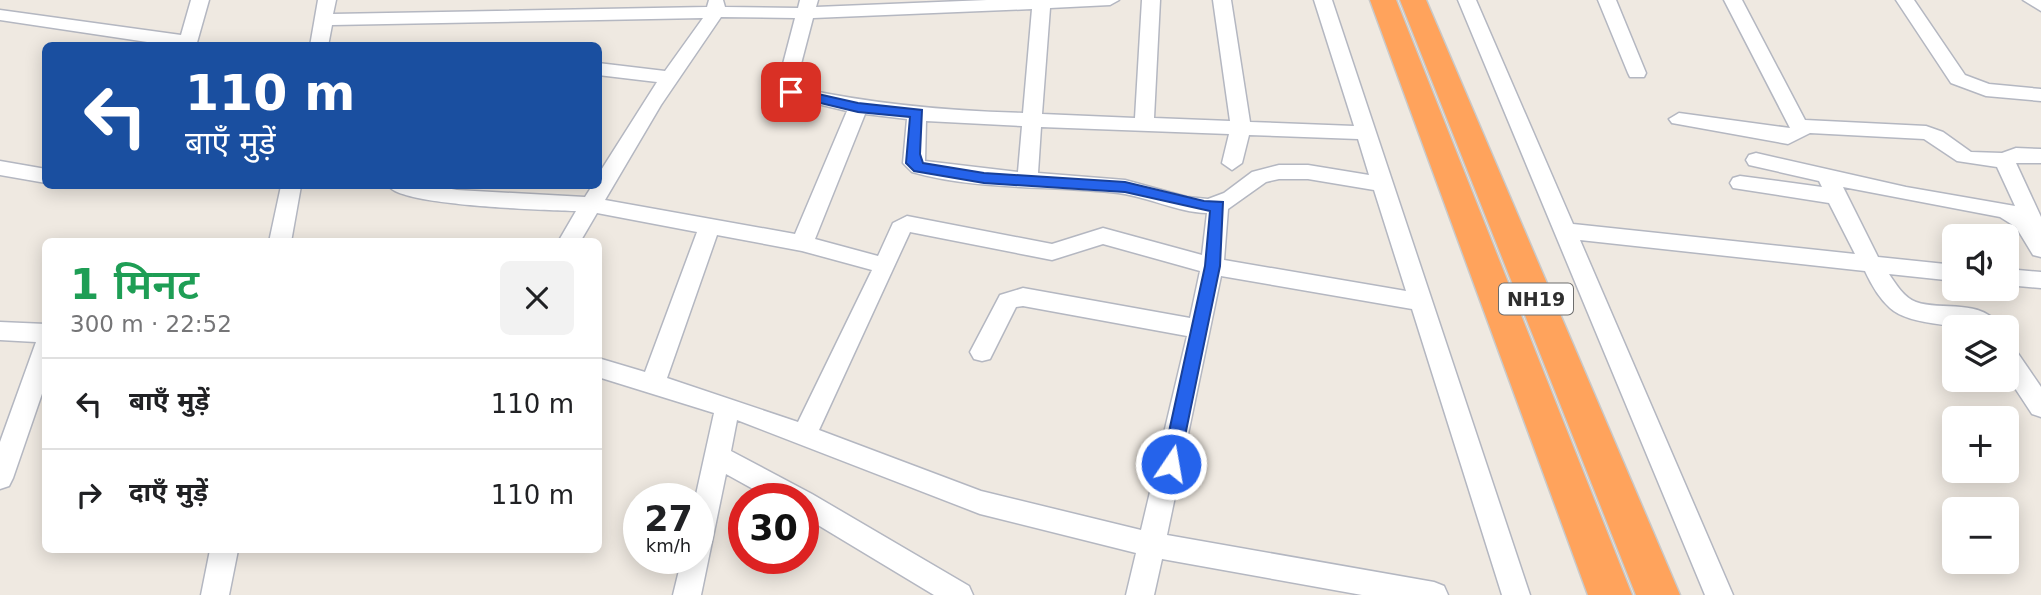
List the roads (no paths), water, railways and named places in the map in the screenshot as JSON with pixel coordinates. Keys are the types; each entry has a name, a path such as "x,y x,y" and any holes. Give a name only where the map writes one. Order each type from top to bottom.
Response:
{"highway":[{"name":"NH19","path":"1399,1 1610,595"},
{"name":"NH19","path":"1399,1 1658,595"}],"street":[{"path":"188,42 200,0"},
{"path":"320,42 327,0"},
{"path":"324,20 630,7 1110,0"},
{"path":"1144,123 1152,0"},
{"path":"1222,0 1241,127 1232,163"},
{"path":"1322,0 1516,595"},
{"path":"1466,0 1719,595"},
{"path":"1607,0 1637,73"},
{"path":"1679,119 1788,137 1801,131 1733,0"},
{"path":"1905,0 1958,79 1986,90 2041,95"},
{"path":"2032,0 2041,6"},
{"path":"1027,181 1042,1"},
{"path":"602,188 669,77 716,6"},
{"path":"808,6 788,75 787,83 791,92 858,107 917,113 1366,133"},
{"path":"4,19 172,42"},
{"path":"602,69 669,77"},
{"path":"802,243 858,107"},
{"path":"917,113 912,154 913,163 919,167 1027,181 1125,187 1204,206 1218,206 1257,177 1270,173 1288,172 1383,184"},
{"path":"1800,126 1926,133 1944,140 1959,154 1968,158 2004,160 2016,155 2041,156"},
{"path":"1756,160 2005,210 2033,223"},
{"path":"2004,160 2033,223 2041,249"},
{"path":"0,168 42,175"},
{"path":"1827,176 1873,265 1898,304 1908,309 1954,315"},
{"path":"1740,183 1838,197"},
{"path":"282,238 290,189"},
{"path":"436,189 592,205 802,243 885,266"},
{"path":"571,238 602,189"},
{"path":"1140,595 1154,545 1200,329 1212,266 1218,206"},
{"path":"804,435 901,228 916,224 1052,252 1071,250 1093,235 1103,236 1212,266 1422,302"},
{"path":"653,382 710,226"},
{"path":"1564,231 1942,272"},
{"path":"2019,278 2041,280"},
{"path":"982,352 1008,302 1023,297 1200,329"},
{"path":"0,331 42,333"},
{"path":"0,478 42,357"},
{"path":"602,368 728,406 979,502 1154,545 1353,587 1434,595"},
{"path":"2019,374 2041,407"},
{"path":"712,483 728,406"},
{"path":"718,457 766,483"},
{"path":"819,512 959,595"},
{"path":"215,595 223,553"},
{"path":"687,595 692,574"}]}
